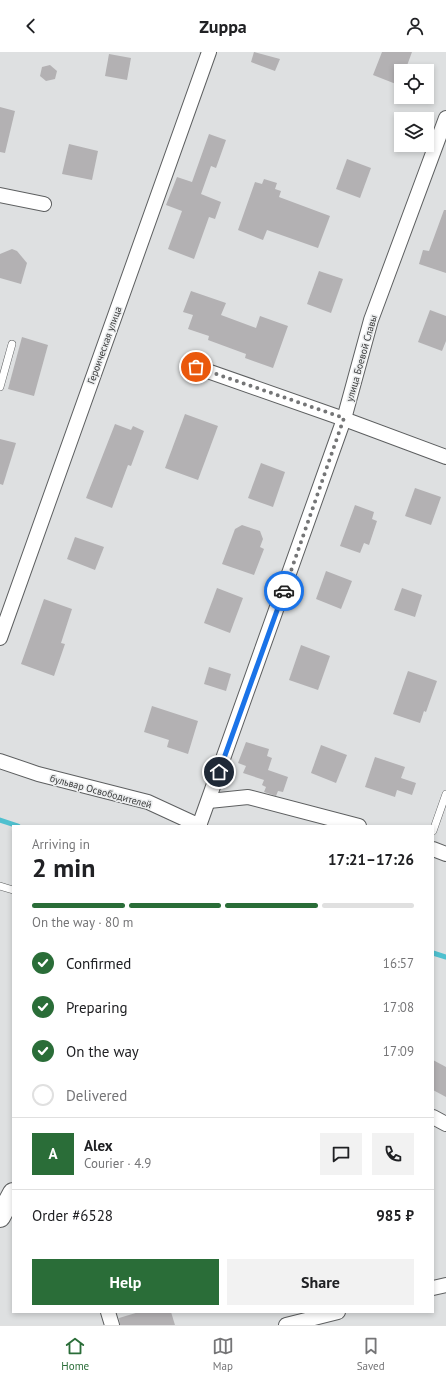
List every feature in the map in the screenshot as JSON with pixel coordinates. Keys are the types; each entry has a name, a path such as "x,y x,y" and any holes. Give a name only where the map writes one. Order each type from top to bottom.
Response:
{"street":[{"name":"Героическая улица","path":"0,638 209,52"},
{"name":"улица Боевой Славы","path":"199,825 344,418 371,320 446,121"},
{"path":"0,195 44,204"},
{"path":"196,367 344,418 446,456"},
{"name":"бульвар Освободителей","path":"0,761 38,774 148,802 197,825"},
{"path":"209,801 248,796 355,825"},
{"path":"434,849 446,854"},
{"path":"434,1117 446,1124"},
{"path":"0,1217 12,1195"},
{"path":"434,1288 446,1285"},
{"path":"108,1313 112,1325"},
{"path":"284,1313 287,1325 334,1313"}],"lane":[{"path":"0,387 12,344"},
{"path":"434,829 446,794"},
{"path":"0,886 12,890"}],"building":[{"path":"254,52 280,59 275,71 251,62"},
{"path":"382,52 412,52 408,64 394,64 394,83 373,75"},
{"path":"109,54 131,58 127,80 105,76"},
{"path":"50,65 57,71 55,79 46,81 40,76 42,67"},
{"path":"0,107 15,111 5,153 0,152"},
{"path":"209,134 226,140 216,168 211,166 201,194 221,202 215,219 209,217 194,259 168,249 182,211 166,205 177,177 192,182"},
{"path":"69,144 98,151 92,180 62,174"},
{"path":"347,159 371,168 360,198 336,189"},
{"path":"264,179 277,183 275,189 281,191 279,197 330,216 318,248 267,230 263,240 238,230 255,182 262,184"},
{"path":"444,210 446,210 446,273 419,264 423,250 429,251"},
{"path":"12,249 17,251 27,263 21,284 0,278 0,254"},
{"path":"319,271 343,279 331,313 307,304"},
{"path":"191,291 226,303 221,315 256,328 260,316 288,326 273,368 245,358 246,354 208,340 209,336 188,329 193,315 183,312"},
{"path":"430,310 446,316 446,341 442,351 418,342"},
{"path":"22,337 48,345 34,396 8,389"},
{"path":"185,414 218,426 198,480 165,468"},
{"path":"115,424 131,430 133,426 144,431 131,466 128,465 112,508 86,498"},
{"path":"0,439 16,443 3,485 0,484"},
{"path":"261,463 285,472 273,507 248,498"},
{"path":"415,488 441,497 431,525 405,516"},
{"path":"355,505 374,512 372,519 377,521 369,545 364,543 360,553 340,546"},
{"path":"242,525 260,531 263,539 260,547 264,549 254,575 222,564 235,529"},
{"path":"75,537 104,547 95,570 67,559"},
{"path":"326,571 352,581 341,609 316,599"},
{"path":"217,588 243,598 230,633 204,623"},
{"path":"402,588 422,595 415,617 394,610"},
{"path":"44,599 72,609 61,643 65,644 54,676 21,664"},
{"path":"301,645 330,656 318,690 289,680"},
{"path":"209,667 231,674 226,691 204,684"},
{"path":"408,671 437,681 426,712 424,711 420,723 393,714"},
{"path":"152,706 198,721 188,754 167,747 169,740 144,732"},
{"path":"246,742 269,749 267,756 272,758 268,770 288,777 283,792 278,791 276,796 264,792 266,787 262,785 264,780 243,773 246,766 238,763"},
{"path":"321,745 347,755 336,783 311,773"},
{"path":"375,757 405,767 401,778 416,783 412,795 397,790 395,797 365,787"},
{"path":"434,1061 446,1067 446,1097 434,1091"},
{"path":"136,1313 171,1313 175,1325 120,1325 119,1318"}],"waterway":[{"path":"0,820 15,825"},
{"path":"434,953 446,957"}],"way so far":[{"path":"196,367 344,418 284,591"}],"route":[{"path":"219,772 284,591"}]}
